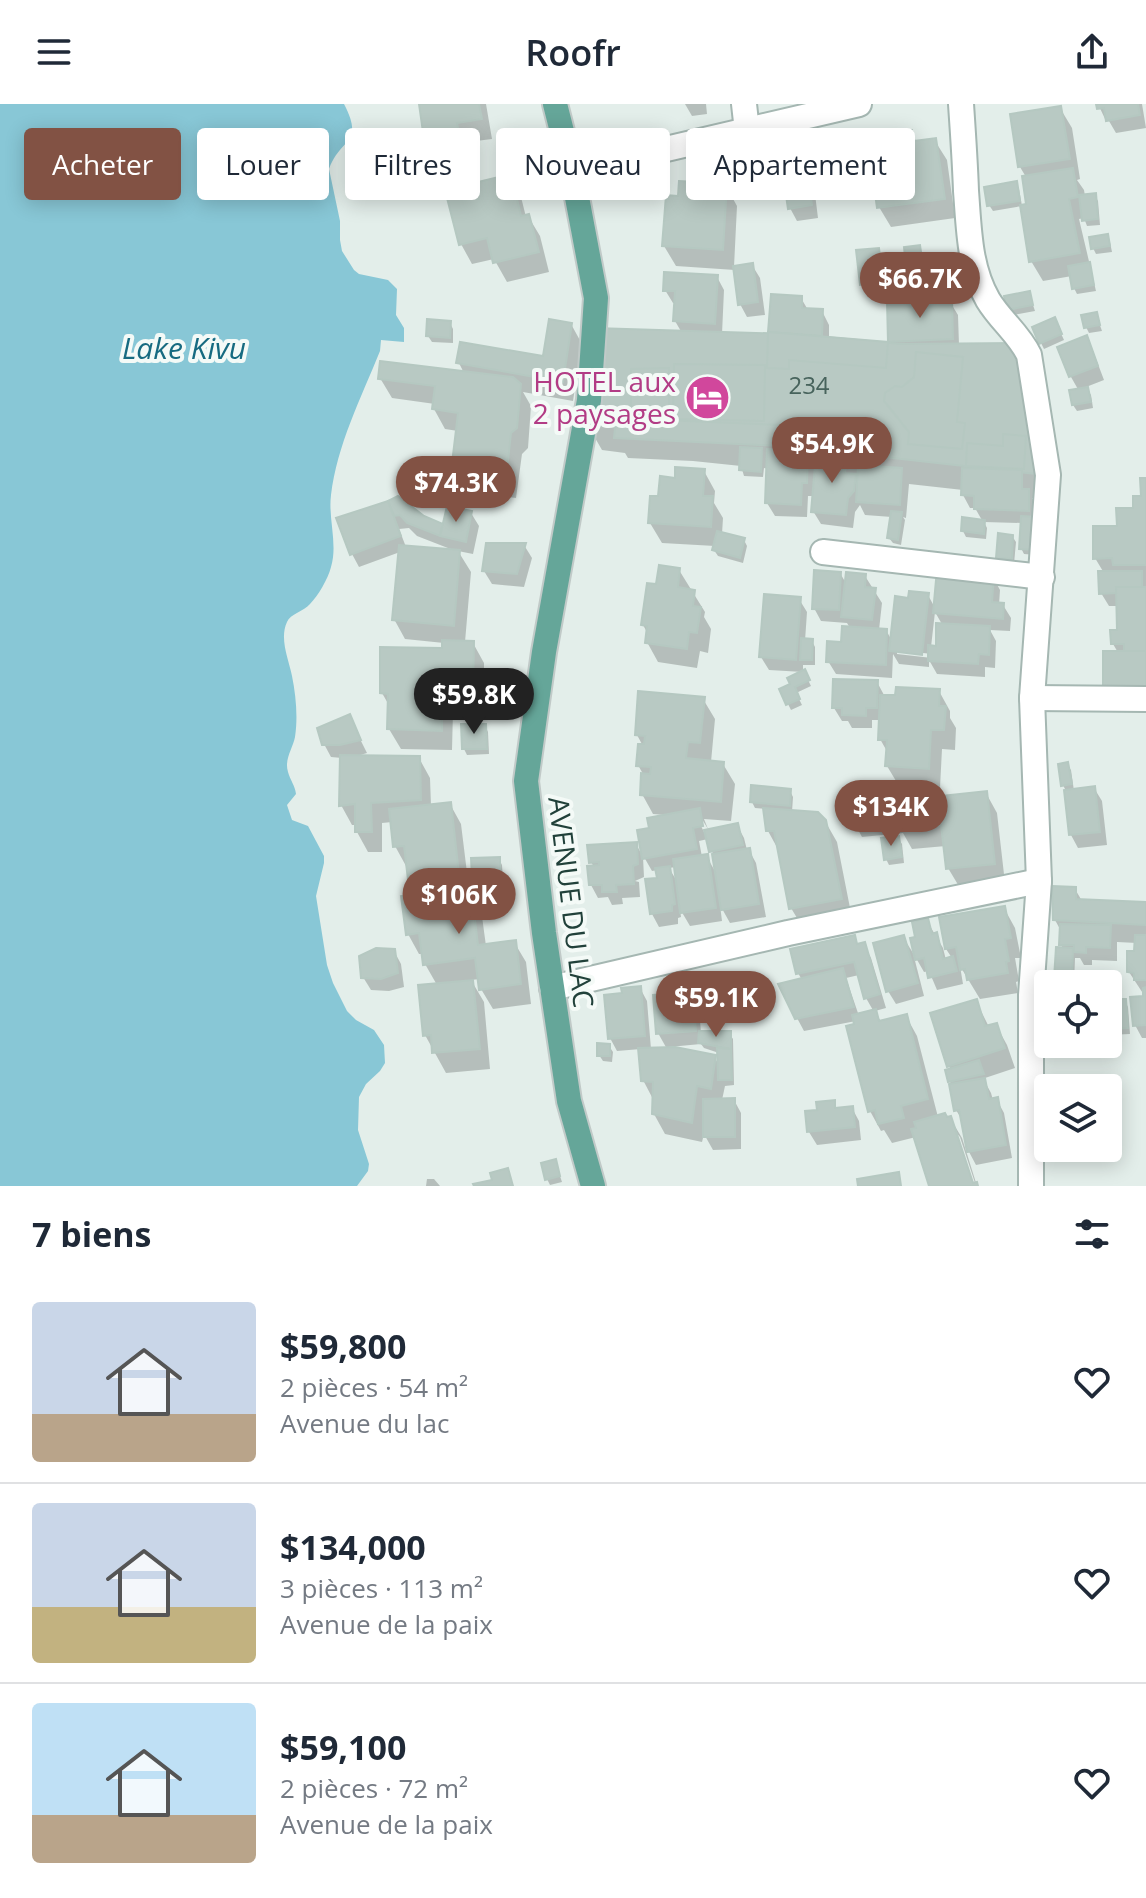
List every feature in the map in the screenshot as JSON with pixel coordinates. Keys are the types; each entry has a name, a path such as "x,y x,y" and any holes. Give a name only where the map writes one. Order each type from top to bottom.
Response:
{"main road":[{"name":"AVENUE DU LAC","path":"555,104 561,128"},
{"name":"AVENUE DU LAC","path":"577,200 596,298 589,400 544,652 526,781 569,1101 593,1186"}],"street":[{"path":"744,104 747,128"},
{"path":"759,128 859,104"},
{"path":"961,104 969,241 976,271 988,300 1023,342 1029,355 1048,475 1032,698 1039,881 1031,995 1031,1186"},
{"path":"823,552 1042,577"},
{"path":"1032,698 1146,699"},
{"path":"552,988 788,933 1039,881"}],"water":[{"name":"Lake Kivu","path":"0,104 344,104 352,128 345,128 345,144 329,169 340,221 342,251 359,274 388,280 397,289 396,315 404,328 404,342 381,340 380,351 351,422 334,476 330,504 334,549 330,572 313,601 289,619 285,629 285,649 296,714 295,737 287,767 296,794 287,805 292,820 308,826 324,856 316,896 327,965 333,983 347,1011 374,1030 384,1045 385,1063 359,1097 358,1130 369,1164 368,1171 357,1186 0,1186"}],"building":[{"path":"419,104 479,104 482,119 457,123 458,128 422,128"},
{"path":"1096,104 1138,104 1140,115 1106,121 1104,108 1097,109"},
{"path":"1061,106 1070,159 1018,167 1010,114"},
{"path":"936,138 945,199 877,208 876,200 915,200 915,141"},
{"path":"1073,168 1078,197 1069,199 1080,253 1029,262 1020,205 1026,204 1022,176"},
{"path":"496,178 496,200 517,200 521,216 529,214 539,252 493,263 487,238 459,245 448,200 480,200 480,182"},
{"path":"679,181 686,181 686,200 726,200 723,250 662,246 666,200 670,200 670,195 678,196"},
{"path":"1017,181 1020,201 987,206 984,187"},
{"path":"1096,193 1098,219 1082,221 1079,195"},
{"path":"787,200 811,200 812,205 788,209"},
{"path":"1108,234 1110,246 1091,249 1089,237"},
{"path":"920,245 923,266 930,265 932,283 908,285 904,247"},
{"path":"879,248 883,282 860,285 856,250"},
{"path":"1090,262 1094,285 1072,289 1068,266"},
{"path":"753,263 758,302 738,305 733,266"},
{"path":"664,272 718,275 715,324 673,321 675,291 663,291"},
{"path":"1030,291 1033,305 1007,310 1004,296"},
{"path":"771,294 802,296 802,308 823,309 822,336 768,332"},
{"path":"952,299 953,339 888,342 887,301"},
{"path":"1097,312 1100,325 1084,328 1081,315"},
{"path":"1055,317 1062,334 1039,344 1032,327"},
{"path":"427,319 451,321 450,338 426,336"},
{"path":"549,319 572,323 563,382 456,363 460,342 543,356"},
{"path":"594,328 793,334 901,344 1021,343 1046,475 585,424"},
{"path":"768,332 888,342 886,368 789,360 789,369 767,368"},
{"path":"1087,335 1098,366 1069,377 1057,347"},
{"path":"916,352 963,357 957,422 965,423 962,449 908,444 909,432 884,401 885,393 895,386 902,387 914,377"},
{"path":"380,361 513,377 521,384 517,428 511,433 506,479 451,472 458,413 432,409 435,386 378,379"},
{"path":"674,364 765,365 764,421 673,419"},
{"path":"669,368 669,410 631,410 631,369"},
{"path":"1088,387 1091,402 1072,405 1069,390"},
{"path":"616,418 780,425 782,446 614,438"},
{"path":"1003,434 1026,436 1024,469 966,466 967,443 1003,446"},
{"path":"740,447 762,448 761,472 739,470"},
{"path":"767,449 808,450 807,483 802,483 801,505 765,503"},
{"path":"816,453 847,456 845,473 856,474 846,515 811,512"},
{"path":"858,465 902,468 900,505 856,502"},
{"path":"675,467 705,469 703,496 713,496 711,527 648,523 650,496 658,496 660,476 675,478"},
{"path":"962,468 1022,470 1022,489 1029,489 1029,511 974,509 974,496 961,495"},
{"path":"1140,478 1146,478 1146,565 1113,565 1112,558 1093,559 1093,526 1117,526 1116,508 1133,508 1133,496 1141,496"},
{"path":"398,496 424,516 443,524 440,536 407,523 400,515 394,516 388,501"},
{"path":"388,501 401,536 350,555 336,518"},
{"path":"447,506 472,511 466,542 440,536"},
{"path":"891,511 902,512 898,540 887,538"},
{"path":"1021,516 1036,517 1035,550 1019,549"},
{"path":"962,517 985,520 984,534 961,531"},
{"path":"717,531 745,538 740,558 712,550"},
{"path":"998,533 1013,535 1012,559 996,558"},
{"path":"486,543 526,543 517,574 482,571"},
{"path":"399,545 460,550 454,626 392,620"},
{"path":"659,565 680,568 678,587 695,590 693,606 701,607 697,633 689,632 687,649 645,643 647,626 641,625 647,583 656,584"},
{"path":"937,569 994,575 992,602 1004,603 1003,619 933,613"},
{"path":"814,570 841,572 839,610 812,609"},
{"path":"1098,571 1142,571 1142,587 1116,587 1116,593 1099,594"},
{"path":"846,572 866,574 865,587 876,588 872,620 841,617"},
{"path":"1116,587 1146,587 1146,651 1124,651 1124,644 1111,644 1110,630 1117,630"},
{"path":"909,591 929,593 922,655 889,651 895,596 908,598"},
{"path":"764,594 801,597 796,660 759,657"},
{"path":"936,623 990,626 989,655 979,654 978,664 928,661 928,645 936,646"},
{"path":"842,626 887,629 886,665 826,662 827,641 841,642"},
{"path":"801,638 813,639 812,660 800,660"},
{"path":"442,640 474,641 473,692 442,691 442,731 387,729 388,694 380,693 380,647 442,648"},
{"path":"1103,651 1146,651 1146,687 1103,687"},
{"path":"805,669 810,680 795,687 800,699 786,705 779,689 790,684 787,678"},
{"path":"833,679 878,680 877,708 866,708 866,716 842,715 842,708 832,708"},
{"path":"896,687 940,689 939,706 946,706 944,730 931,730 929,769 885,766 887,740 878,740 880,695 895,695"},
{"path":"638,691 705,697 700,743 688,742 686,758 724,762 721,802 640,795 641,773 650,774 651,767 636,766 638,744 644,744 645,736 635,735"},
{"path":"350,714 361,740 322,745 317,728"},
{"path":"461,724 486,724 487,749 462,749"},
{"path":"340,755 420,756 421,800 371,803 372,832 355,832 355,804 339,806"},
{"path":"1068,762 1072,784 1061,786 1058,764"},
{"path":"751,785 791,789 790,806 750,802"},
{"path":"1095,786 1100,832 1069,835 1064,790"},
{"path":"987,791 995,864 946,869 941,825 899,830 895,801"},
{"path":"895,801 897,820 853,824 851,805"},
{"path":"451,802 459,874 408,880 404,846 393,847 389,809"},
{"path":"700,808 703,826 693,828 697,849 642,859 637,830 649,828 647,818"},
{"path":"763,808 818,812 826,820 842,899 789,909 774,831 766,831"},
{"path":"738,823 743,845 709,852 704,830"},
{"path":"899,836 902,857 884,860 881,838"},
{"path":"637,842 638,864 633,866 634,884 616,885 617,892 602,892 602,885 589,885 587,866 599,865 599,862 589,863 587,845"},
{"path":"750,848 759,904 721,910 712,854"},
{"path":"708,854 716,908 680,913 673,859"},
{"path":"500,857 500,875 472,877 471,858"},
{"path":"670,866 675,904 672,911 650,914 645,879 657,878 655,868"},
{"path":"1052,886 1076,887 1076,899 1146,902 1146,925 1053,920"},
{"path":"471,887 478,945 516,940 521,984 479,990 475,958 423,965 419,933 406,935 401,896"},
{"path":"1005,906 1011,938 1005,939 1008,973 967,980 965,969 960,970 956,947 945,949 939,917"},
{"path":"928,918 932,934 937,932 943,959 953,956 957,971 928,978 924,958 915,960 910,938 915,937 912,922"},
{"path":"1060,924 1111,925 1110,948 1086,947 1086,953 1074,952 1074,945 1059,945"},
{"path":"855,935 857,944 865,942 880,994 864,999 854,962 796,974 790,949"},
{"path":"904,935 918,983 886,992 873,943"},
{"path":"1135,935 1146,935 1146,980 1134,980 1134,973 1127,972 1127,951 1134,951"},
{"path":"1056,947 1073,948 1072,970 1055,970"},
{"path":"376,948 395,949 398,973 381,979 361,978 359,956"},
{"path":"843,968 854,1007 795,1019 778,984"},
{"path":"473,980 480,1049 432,1053 431,1035 423,1036 418,985"},
{"path":"641,986 645,1036 608,1039 604,995 622,993 621,988"},
{"path":"1146,987 1146,1025 1133,1026 1130,997 1143,996 1143,988"},
{"path":"693,992 696,1031 656,1034 653,995"},
{"path":"977,999 985,1026 997,1023 1005,1048 947,1067 930,1013"},
{"path":"1122,999 1126,999 1128,1028 1122,1028"},
{"path":"876,1009 879,1021 907,1014 928,1099 901,1106 904,1118 878,1124 875,1110 868,1112 846,1026 854,1024 852,1015"},
{"path":"699,1031 731,1031 731,1049 698,1043"},
{"path":"597,1043 610,1044 610,1056 597,1056"},
{"path":"675,1047 716,1055 711,1089 697,1086 692,1123 652,1114 653,1082 641,1081 638,1048"},
{"path":"717,1048 731,1049 732,1080 718,1080"},
{"path":"979,1060 984,1074 948,1082 945,1070"},
{"path":"985,1078 989,1099 998,1097 1006,1145 967,1152 959,1110 954,1111 949,1084"},
{"path":"735,1098 735,1137 703,1137 703,1099"},
{"path":"835,1100 835,1108 853,1106 855,1127 807,1132 805,1111 817,1110 816,1102"},
{"path":"945,1113 947,1117 951,1116 973,1183 977,1182 978,1186 929,1186 911,1129 916,1128 914,1122"},
{"path":"556,1159 560,1176 545,1180 541,1163"},
{"path":"508,1168 513,1186 473,1184 492,1180 490,1173"},
{"path":"899,1172 901,1186 858,1186 857,1179"}],"place":[{"name":"HOTEL aux 2 paysages","path":"707,397"}]}
